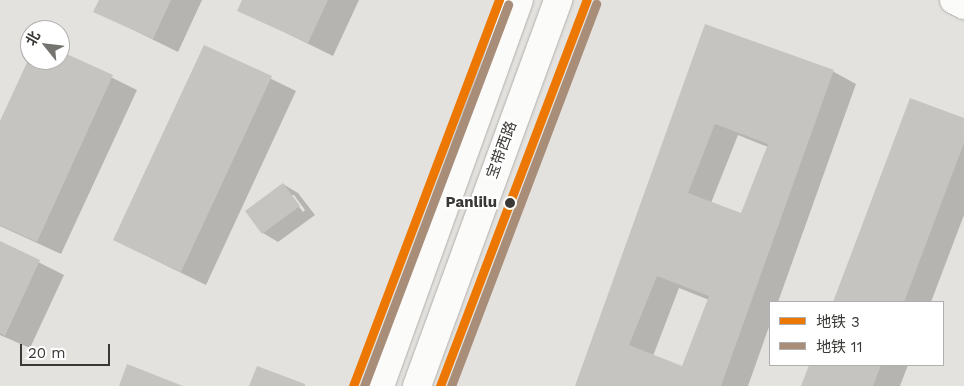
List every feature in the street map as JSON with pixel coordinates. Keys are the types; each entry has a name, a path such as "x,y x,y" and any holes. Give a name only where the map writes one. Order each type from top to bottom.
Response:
{"main road":[{"path":"380,386 519,0"},
{"name":"宝带西路","path":"417,386 558,0"},
{"path":"954,0 964,5"}],"building":[{"path":"99,0 171,0 153,39 93,12"},
{"path":"242,0 328,0 308,43 237,11"},
{"path":"705,24 834,70 721,386 575,386","holes":["715,124 768,144 741,213 688,193","657,276 709,296 682,366 629,345"]},
{"path":"204,45 272,76 181,272 113,240"},
{"path":"70,56 113,75 37,242 0,225 0,121 24,70 70,70"},
{"path":"910,98 964,118 964,143 904,301 833,301"},
{"path":"283,183 300,206 262,234 245,211"},
{"path":"0,241 40,260 5,336 0,333"},
{"path":"127,364 183,386 119,386"},
{"path":"257,366 305,384 305,386 249,386"},
{"path":"809,366 881,366 873,386 801,386"}],"metro line":[{"name":"3","path":"353,386 499,0"},
{"name":"3","path":"440,386 587,0"},
{"name":"11","path":"364,386 508,4"},
{"name":"11","path":"451,386 596,4"}],"place":[{"name":"Panlilu","path":"510,203"}]}
